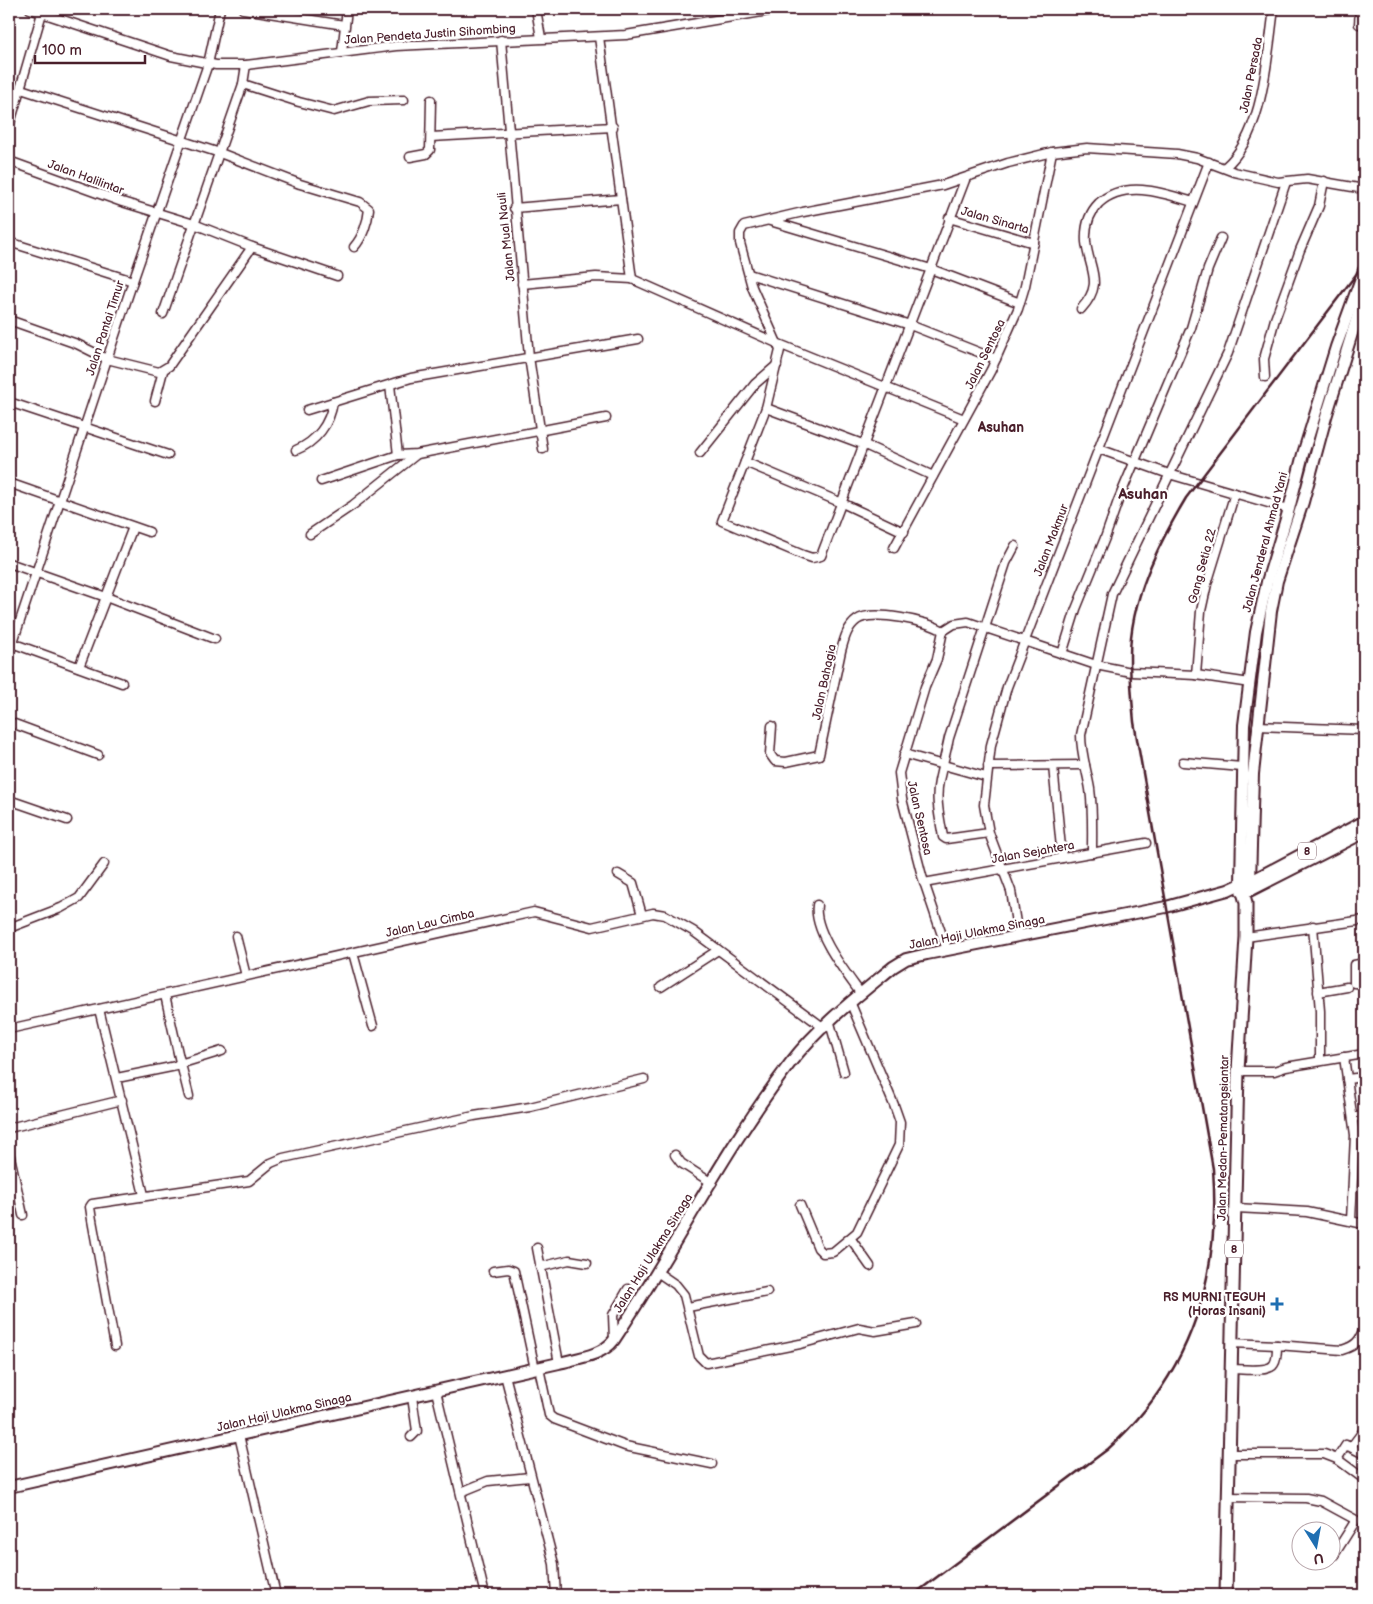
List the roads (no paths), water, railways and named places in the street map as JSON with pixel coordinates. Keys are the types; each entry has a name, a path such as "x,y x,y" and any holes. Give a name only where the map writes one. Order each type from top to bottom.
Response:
{"highway":[{"name":"8","path":"1246,887 1364,822"},
{"name":"8","path":"1246,887 1364,832"},
{"name":"Jalan Medan-Pematangsiantar","path":"1226,1595 1238,1071 1246,937 1246,887"}],"main road":[{"name":"Jalan Jenderal Ahmad Yani","path":"1246,887 1242,767 1250,683 1280,534 1290,509 1303,454 1336,346 1364,270"},
{"name":"Jalan Jenderal Ahmad Yani","path":"1246,887 1265,614 1292,537 1364,295"},
{"path":"1280,534 1292,537"},
{"name":"Jalan Haji Ulakma Sinaga","path":"9,1487 559,1364 598,1352 609,1346 614,1340 747,1126 792,1062 827,1026 893,966 906,960 947,950 1166,907 1246,887"}],"street":[{"name":"Jalan Pendeta Justin Sihombing","path":"30,9 171,56 208,64 246,65 396,46 626,35 780,9"},
{"name":"Jalan Pantai Timur","path":"9,654 11,642 36,573 132,281 208,64 220,9"},
{"path":"243,9 344,25"},
{"path":"342,52 347,9"},
{"path":"536,9 541,38"},
{"name":"Jalan Persada","path":"1225,167 1238,155 1252,125 1260,93 1274,9"},
{"path":"1359,24 1360,9"},
{"path":"9,127 42,13"},
{"path":"599,37 613,126 632,278"},
{"name":"Jalan Mual Nauli","path":"501,40 514,208 529,357 544,449"},
{"path":"163,314 243,84 246,65"},
{"path":"243,84 334,111 369,101 404,100"},
{"path":"21,89 220,153 300,184 367,206 369,212 364,230 354,247"},
{"path":"410,158 429,152 431,100"},
{"path":"431,137 508,134 613,126"},
{"path":"965,180 821,556 812,558 803,555 722,521 766,408 777,365 779,344 759,303 749,274 740,243 740,233 744,226 965,180 1008,163 1052,152 1088,148 1161,152 1197,158 1234,172 1286,182 1299,178 1364,189"},
{"name":"Jalan Sentosa","path":"894,548 996,359 1020,303 1052,152"},
{"name":"Jalan Halilintar","path":"9,161 157,213 194,224 252,247 337,276"},
{"name":"Jalan Makmur","path":"1018,936 1011,891 989,833 984,805 991,745 1007,686 1209,162"},
{"path":"1265,376 1264,359 1275,319 1300,250 1319,206 1324,181"},
{"path":"1092,853 1092,815 1081,749 1081,735 1112,594 1198,417 1236,333 1242,307 1286,182"},
{"path":"1081,309 1090,299 1095,286 1086,242 1088,220 1092,210 1105,198 1131,189 1169,194 1193,202"},
{"path":"514,208 621,199"},
{"name":"Jalan Sinarta","path":"949,218 1034,243"},
{"path":"769,220 931,269 1020,303"},
{"path":"1062,654 1076,609 1134,463 1191,328 1208,269 1221,238"},
{"path":"9,242 132,281"},
{"path":"9,320 77,344 107,359 155,372 163,371 169,366 216,302 252,247"},
{"path":"749,274 910,324 996,359"},
{"path":"522,284 596,277 632,278 779,344 964,419"},
{"path":"1355,327 1364,316"},
{"path":"307,410 411,378 638,339"},
{"path":"700,453 755,384 777,365"},
{"path":"155,401 163,371"},
{"path":"390,385 398,455"},
{"path":"9,402 168,456"},
{"path":"296,450 310,445 316,438 331,412 333,402"},
{"path":"766,408 865,445 933,476"},
{"path":"322,481 398,455 417,454 606,418"},
{"path":"1099,449 1169,474 1290,509"},
{"path":"310,534 353,505 417,454"},
{"path":"744,462 842,503 904,532"},
{"path":"9,483 150,532"},
{"name":"Gang Setia 22","path":"1196,675 1201,611 1207,584 1235,494"},
{"path":"79,667 133,526"},
{"path":"989,833 946,839 943,837 938,806 938,782 944,765 949,738 1006,563 1015,546"},
{"path":"9,563 106,597 216,639"},
{"name":"Jalan Bahagia","path":"772,726 770,754 775,761 816,757 820,752 843,644 857,619 864,616 905,618 923,621 943,631"},
{"path":"943,631 961,622 1025,640 1096,664 1131,672 1196,675 1250,683"},
{"name":"Jalan Sentosa","path":"943,631 937,659 925,686 899,773 902,800 924,883 947,950"},
{"path":"11,642 122,684"},
{"path":"9,722 98,755"},
{"path":"1257,726 1364,730"},
{"path":"904,754 986,776"},
{"path":"1183,762 1242,767"},
{"path":"988,766 1085,766"},
{"path":"1053,766 1062,858"},
{"path":"9,800 67,820"},
{"name":"Jalan Sejahtera","path":"924,883 1146,843"},
{"path":"9,928 61,908 79,898 104,864"},
{"path":"618,874 633,884 642,915"},
{"path":"817,905 816,918 833,953 861,994"},
{"name":"Jalan Lau Cimba","path":"9,1029 525,913 539,914 592,927 653,913 665,915 693,931 827,1026"},
{"path":"1246,937 1364,920"},
{"path":"1313,926 1318,992 1320,1061"},
{"path":"236,936 246,976"},
{"path":"661,987 718,950"},
{"path":"352,953 373,1026"},
{"path":"1364,963 1354,965 1352,978 1354,983 1364,984"},
{"path":"1318,992 1347,987"},
{"path":"165,995 189,1096"},
{"path":"800,1205 818,1248 823,1253 833,1252 851,1239 866,1214 900,1145 900,1122 851,1004"},
{"path":"99,1009 144,1195"},
{"path":"827,1026 844,1072"},
{"path":"117,1078 176,1066 182,1062 222,1052"},
{"path":"1238,1071 1274,1072 1286,1067 1364,1054"},
{"path":"1344,1056 1353,1118 1355,1172 1351,1221"},
{"path":"1347,1079 1364,1077"},
{"path":"115,1346 90,1206 144,1195 249,1181 271,1163 284,1158 474,1116 530,1107 644,1079"},
{"path":"9,1128 122,1100"},
{"path":"1353,1118 1364,1115"},
{"path":"9,1152 23,1215"},
{"path":"675,1155 681,1163 712,1183"},
{"path":"1236,1208 1307,1212 1364,1224"},
{"path":"851,1239 870,1266"},
{"path":"537,1248 559,1364"},
{"path":"540,1267 569,1260 586,1263"},
{"path":"493,1272 508,1269 514,1271 549,1415 554,1419 625,1446 712,1464"},
{"path":"656,1272 682,1291 688,1307 699,1356 706,1363 800,1344 860,1328 876,1331 916,1324"},
{"path":"614,1340 613,1315 628,1289"},
{"path":"688,1307 767,1292"},
{"path":"1232,1342 1342,1350 1355,1345 1361,1339 1364,1327"},
{"path":"1231,1369 1257,1370 1271,1367 1277,1345"},
{"path":"505,1375 554,1564 556,1595"},
{"path":"436,1391 485,1595"},
{"path":"411,1437 417,1431 412,1396"},
{"path":"1352,1446 1364,1430"},
{"path":"240,1435 276,1595"},
{"path":"1337,1459 1346,1445 1352,1446 1364,1454"},
{"path":"1228,1454 1314,1453 1337,1459 1364,1479"},
{"path":"461,1492 488,1481 530,1477"},
{"path":"1227,1497 1286,1496 1321,1501 1356,1520 1340,1545"}],"railway":[{"path":"913,1595 1108,1449 1137,1420 1161,1389 1180,1356 1195,1322 1205,1286 1212,1248 1214,1209 1213,1169 1134,722 1130,672 1131,635 1140,594 1156,554 1186,498 1364,264"}],"place":[{"name":"RS MURNI TEGUH (Horas Insani)","path":"1277,1304"}],"district":[{"name":"Asuhan","path":"1001,427"},
{"name":"Asuhan","path":"1143,494"}]}
